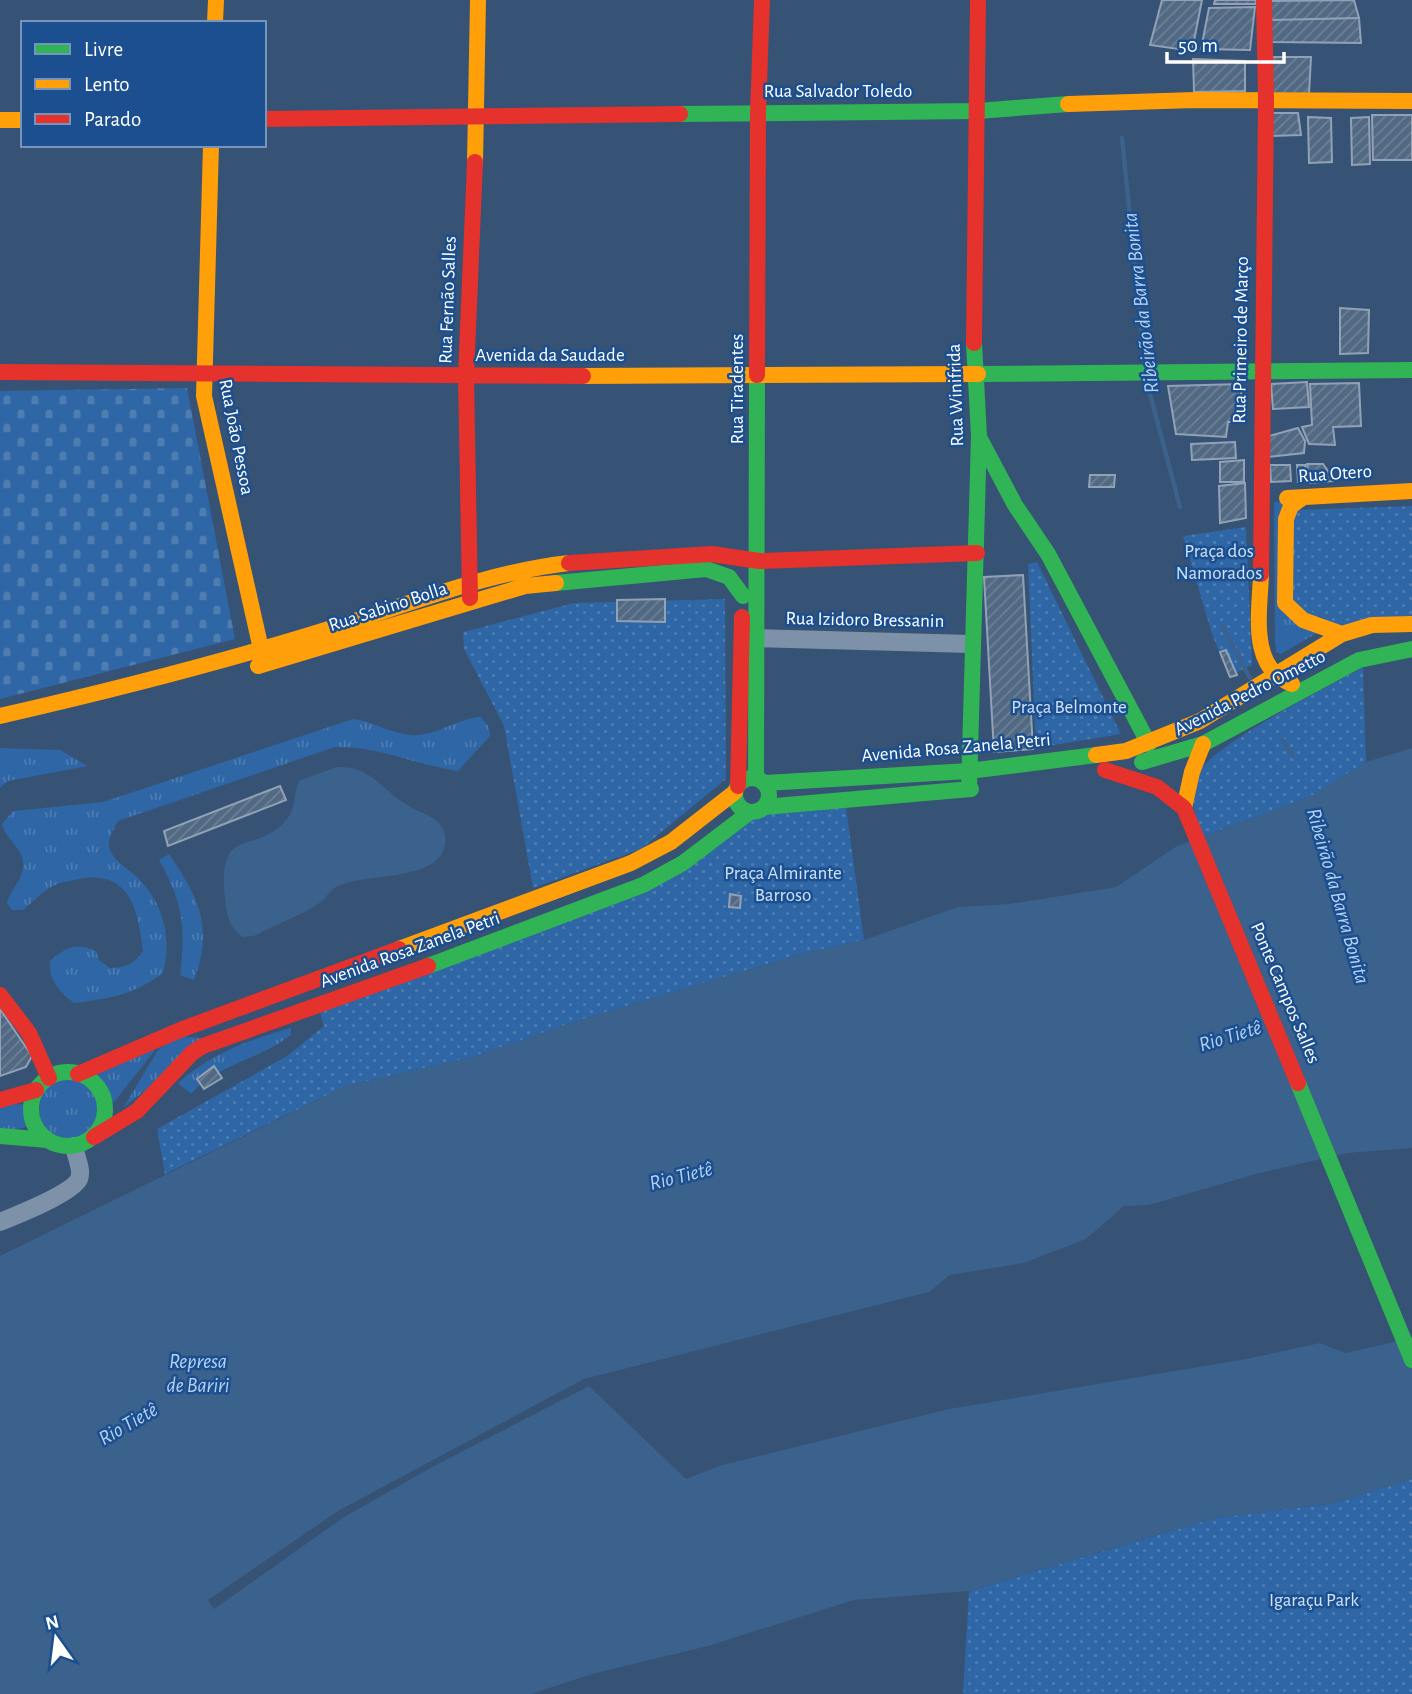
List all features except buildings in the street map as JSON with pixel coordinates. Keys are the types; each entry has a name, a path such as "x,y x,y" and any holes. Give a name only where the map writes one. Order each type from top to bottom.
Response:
{"main road":[{"path":"215,21 216,0"},
{"name":"Rua Fernão Salles","path":"471,602 468,584 466,376 477,117 478,0"},
{"name":"Rua Tiradentes","path":"761,781 757,638 758,113 762,0"},
{"name":"Rua Winifrida","path":"969,789 971,644 977,553 979,436 974,373 978,0"},
{"name":"Rua Primeiro de Março","path":"1264,0 1266,99 1260,642 1265,662 1275,676"},
{"name":"Rua Salvador Toledo","path":"266,119 978,111 1062,103 1266,99 1412,101"},
{"path":"0,120 21,120"},
{"name":"Rua João Pessoa","path":"211,147 202,372 204,396 261,649"},
{"name":"Avenida da Saudade","path":"0,372 466,376 1115,374 1412,370"},
{"path":"979,436 1016,505 1048,554 1149,744"},
{"name":"Rua Otero","path":"1262,499 1412,491"},
{"path":"1302,498 1291,506 1286,519 1285,603 1290,611 1305,621 1342,634"},
{"path":"977,508 1002,503 1016,505"},
{"name":"Rua Sabino Bolla","path":"0,716 134,686 503,573 567,563 712,554 759,561 977,553"},
{"path":"759,561 747,580 743,596 737,803 757,810 989,787"},
{"name":"Rua Sabino Bolla","path":"0,732 311,653 525,586 706,569 728,575 741,588 743,596"},
{"name":"Avenida Pedro Ometto","path":"1149,744 1200,721 1342,634 1359,627 1412,624"},
{"path":"1359,627 1364,648 1359,660"},
{"name":"Avenida Pedro Ometto","path":"1105,770 1162,758 1203,744 1359,660 1412,649"},
{"path":"1275,676 1308,688"},
{"name":"Avenida Rosa Zanela Petri","path":"761,781 969,771 1106,754 1149,744"},
{"path":"1184,808 1189,780 1203,744"},
{"path":"1105,770 1158,786 1168,791 1184,808"},
{"name":"Avenida Rosa Zanela Petri","path":"1065,776 1105,770"},
{"path":"736,789 749,778 761,781 769,793 757,810"},
{"name":"Avenida Rosa Zanela Petri","path":"78,1074 180,1030 653,853 697,823 736,789"},
{"name":"Ponte Campos Salles","path":"1184,808 1338,1175 1412,1360"},
{"name":"Avenida Rosa Zanela Petri","path":"94,1137 137,1111 197,1049 643,885 683,863 757,810"},
{"path":"303,986 311,1008"},
{"path":"0,995 29,1033 49,1078"},
{"path":"0,1101 36,1090 49,1078 61,1073 78,1074 99,1089 105,1114 94,1137 61,1144 0,1136"},
{"path":"36,1090 31,1111 33,1122 61,1144"}],"street":[{"name":"Rua Izidoro Bressanin","path":"757,638 971,644"},
{"path":"0,1212 64,1183 67,1172 61,1144"},
{"path":"0,1222 67,1190 79,1179 80,1170 61,1144"}],"green space":[{"path":"187,388 235,639 0,699 0,391"},
{"path":"1291,501 1322,630 1281,654 1276,652 1275,642 1274,502"},
{"path":"1412,506 1412,625 1335,625 1295,602 1295,510"},
{"name":"Praça dos Namorados","path":"1246,527 1252,665 1229,676 1212,634 1183,536"},
{"name":"Praça Belmonte","path":"1037,562 1121,734 1036,748 1028,564"},
{"path":"725,599 726,779 641,849 533,888 504,726 464,649 463,632 574,603"},
{"path":"1363,667 1366,762 1310,797 1201,837 1194,812 1193,794 1200,770 1213,757 1252,729"},
{"path":"481,717 488,726 490,736 458,771 367,749 335,747 118,821 109,846 117,860 138,878 154,899 164,922 167,947 163,973 132,991 74,1003 56,985 50,968 50,961 72,947 96,951 99,960 110,968 129,964 137,959 143,951 138,921 128,896 120,887 110,880 79,879 49,888 23,910 12,910 7,903 23,868 21,855 2,824 13,811 103,802 353,719 396,732 420,735"},
{"path":"0,748 60,750 88,766 8,781 0,788"},
{"name":"Praça Almirante Barroso","path":"845,800 864,940 801,954 580,1020 469,1058 346,1086 165,1174 157,1129 287,1056 324,1026 319,1009 638,892 759,813"},
{"path":"169,854 195,899 203,929 203,945 194,980 180,975 183,943 181,916 173,889 159,860"},
{"path":"291,1028 291,1035 279,1043 214,1075 191,1094 178,1083 204,1063 231,1049"},
{"path":"176,1036 210,1039 123,1108 158,1050"},
{"path":"156,1049 114,1102 104,1100 89,1073"},
{"path":"68,1078 90,1085 101,1102 94,1129 84,1139 71,1142 58,1140 47,1132 40,1119 40,1102 50,1081"},
{"path":"26,1104 30,1126 0,1133 0,1105"},
{"name":"Igaraçu Park","path":"1412,1479 1412,1694 963,1694 969,1591 1215,1518 1334,1503"}],"water":[{"name":"Represa de Bariri","path":"1412,748 1412,1148 1347,1153 1256,1174 1149,1205 1124,1206 1086,1239 1024,1263 950,1275 929,1292 584,1379 338,1511 208,1600 214,1609 344,1517 436,1465 589,1386 686,1479 722,1465 949,1409 1246,1359 1320,1343 1345,1353 1412,1338 1412,1479 1334,1503 1215,1518 969,1591 854,1600 708,1646 592,1674 531,1694 0,1694 0,1256 346,1086 469,1058 580,1020 801,954 864,940 958,907 1009,904 1116,887 1177,846 1309,797 1366,762"},
{"path":"337,767 359,770 409,806 440,824 445,845 439,857 415,871 348,882 336,887 321,902 305,912 254,936 243,937 232,925 226,910 224,874 227,858 233,849 277,829 291,812 300,780"}],"waterway":[{"name":"Ribeirão da Barra Bonita","path":"1122,138 1145,367"},
{"name":"Ribeirão da Barra Bonita","path":"1147,383 1180,507"},
{"name":"Ribeirão da Barra Bonita","path":"1222,626 1250,678"},
{"name":"Ribeirão da Barra Bonita","path":"1283,740 1292,756"}],"traffic: fast":[{"path":"680,114 978,111 1068,104"},
{"path":"969,788 979,436 974,343"},
{"path":"978,374 1412,370"},
{"path":"756,778 757,375"},
{"path":"980,439 1015,505 1048,554 1149,744"},
{"path":"556,583 706,569 729,577 743,596"},
{"path":"1142,762 1203,744 1359,660 1412,649"},
{"path":"765,783 969,771 1096,755"},
{"path":"752,778 764,783 769,795 764,807 752,812 740,807 735,795 740,783 752,778"},
{"path":"764,807 971,789"},
{"path":"428,966 643,885 683,863 750,812"},
{"path":"68,1072 82,1075 94,1083 102,1095 105,1109 102,1123 94,1135 82,1143 68,1146 54,1143 42,1135 34,1123 31,1109 34,1095 42,1083 54,1075 68,1072"},
{"path":"1298,1083 1412,1360"},
{"path":"0,1136 47,1140"}],"traffic: slow":[{"path":"215,21 216,0"},
{"path":"475,162 478,0"},
{"path":"1068,104 1195,100 1412,101"},
{"path":"0,120 21,120"},
{"path":"211,147 204,396 261,649"},
{"path":"583,376 978,374"},
{"path":"1287,498 1412,491"},
{"path":"1302,498 1291,506 1286,519 1285,603 1303,620 1342,634"},
{"path":"0,716 255,651 510,573 569,563"},
{"path":"1261,574 1259,621 1263,652 1268,665 1278,676 1292,684"},
{"path":"258,666 525,586 556,583"},
{"path":"1096,755 1126,751 1200,721 1342,634 1372,625 1412,624"},
{"path":"1184,808 1192,772 1203,744"},
{"path":"399,949 631,863 671,842 735,792"}],"traffic: jam":[{"path":"757,375 758,113 762,0"},
{"path":"974,343 978,0"},
{"path":"1261,574 1266,99 1264,0"},
{"path":"266,119 680,114"},
{"path":"470,598 466,376 475,162"},
{"path":"0,372 583,376"},
{"path":"569,563 712,554 759,561 977,553"},
{"path":"738,786 742,617"},
{"path":"1105,770 1157,787 1184,808 1298,1083"},
{"path":"78,1074 180,1030 399,949"},
{"path":"94,1137 137,1111 192,1053 203,1046 428,966"},
{"path":"0,995 29,1033 49,1078"},
{"path":"0,1100 36,1090"}],"water label":[{"name":"Rio Tietê","path":"1230,1036"},
{"name":"Rio Tietê","path":"681,1176"},
{"name":"Rio Tietê","path":"128,1424"}]}
